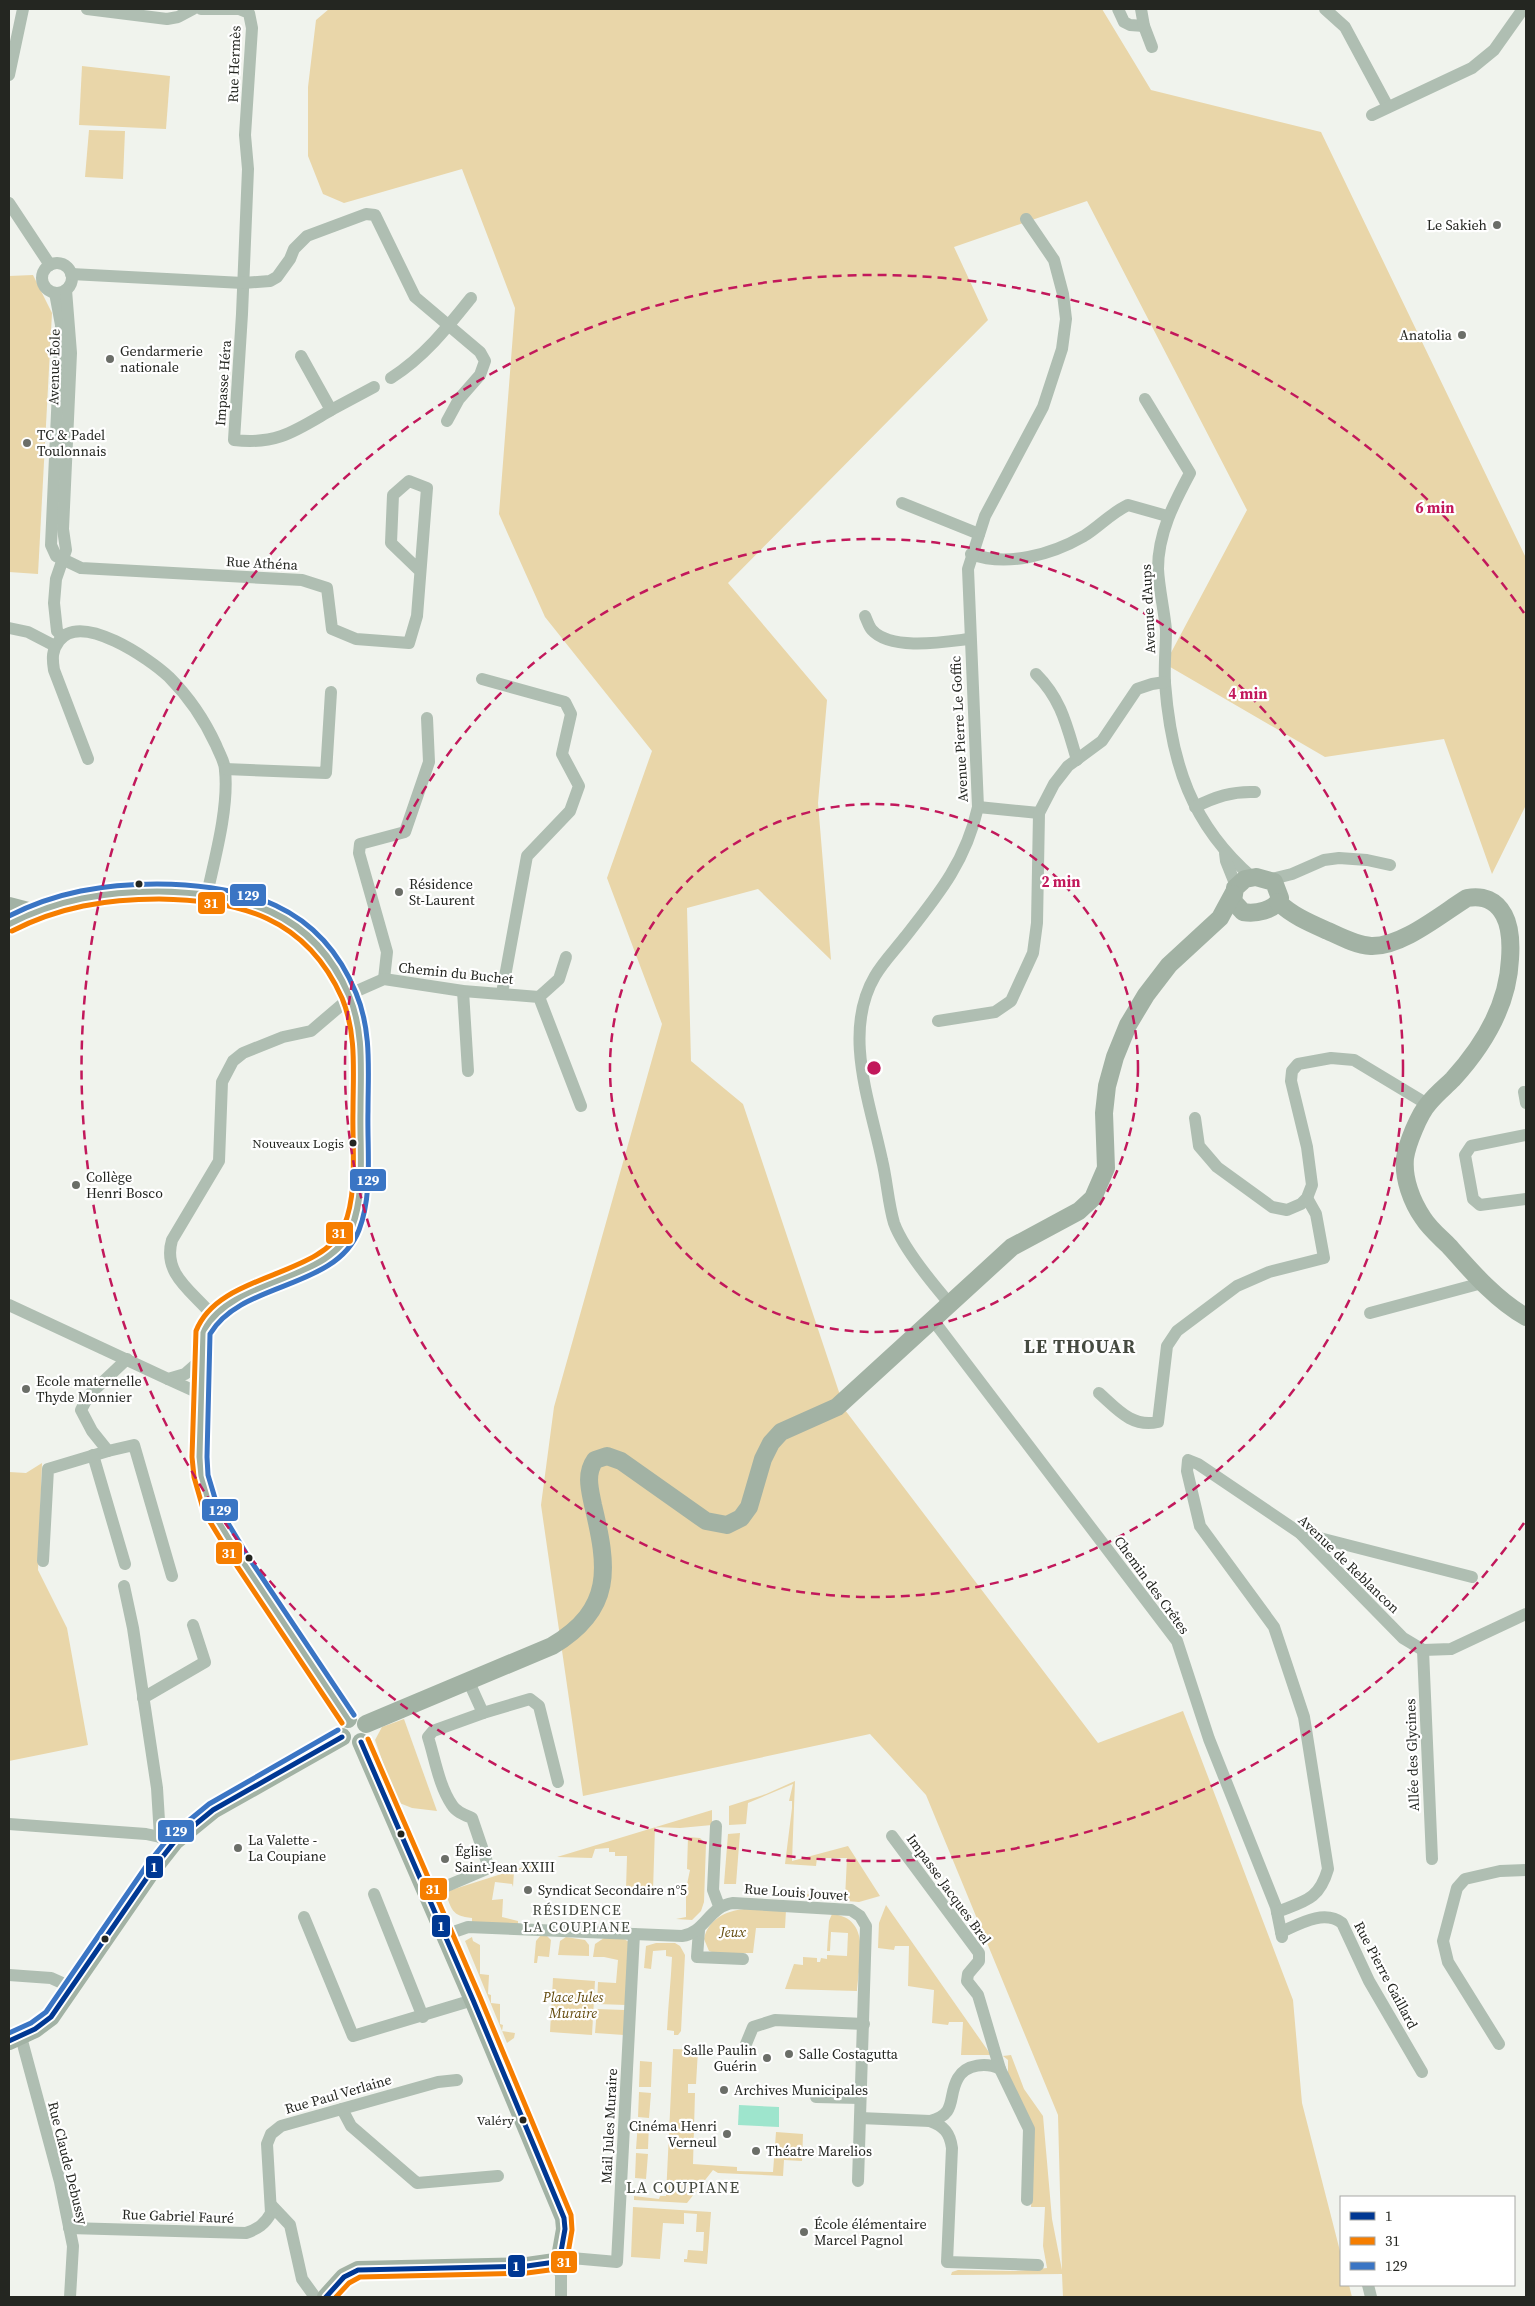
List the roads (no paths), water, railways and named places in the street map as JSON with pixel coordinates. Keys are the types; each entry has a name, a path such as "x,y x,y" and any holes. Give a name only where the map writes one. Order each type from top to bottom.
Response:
{"main road":[{"path":"366,1724 552,1646 576,1630 589,1616 600,1589 604,1558 589,1482 595,1460 603,1456 613,1457 706,1520 727,1525 741,1518 749,1507 763,1459 771,1443 781,1432 837,1407 1012,1246 1079,1211 1093,1198 1106,1168 1104,1113 1107,1086 1115,1057 1128,1025 1146,995 1169,965 1220,918 1234,890 1245,879 1268,892 1304,920 1349,940 1371,946 1403,938 1467,898 1477,896 1496,903 1505,916 1511,940 1509,976 1504,1001 1491,1028 1454,1078 1428,1104 1409,1140 1405,1159 1407,1183 1424,1219 1482,1283 1512,1310 1526,1317"},
{"path":"1234,890 1236,907 1243,912"},
{"path":"9,924 32,912 79,896 116,891 207,894 232,897 256,904 288,921 324,952 337,970 352,998 360,1031 361,1047 358,1178 352,1225 346,1238 331,1253 229,1304 207,1320 203,1332 199,1457 200,1476 210,1508 243,1562 348,1719"},
{"path":"1220,918 1243,912 1268,892"},
{"path":"9,906 32,912"},
{"path":"359,1718 366,1724 367,1732 361,1742 348,1742 342,1737 341,1728 348,1719 359,1718"},
{"path":"15,2039 52,2017 165,1842 213,1810 342,1737"},
{"path":"326,2297 344,2277 358,2270 554,2257 565,2229 564,2218 473,2000 361,1742"}],"street":[{"path":"9,75 23,9"},
{"path":"87,9 168,19 178,17 193,9"},
{"name":"Rue Hermès","path":"201,9 238,9 249,13 252,28 245,135 248,170 243,283"},
{"path":"1118,9 1124,22 1130,25 1144,26"},
{"path":"1141,9 1144,26 1152,47"},
{"path":"1325,9 1345,27 1388,107"},
{"path":"1372,114 1472,68 1494,50 1523,9"},
{"path":"9,203 50,265"},
{"path":"71,274 243,283 270,281 278,277 294,249 307,236 366,214 375,215 382,224 415,297 480,352 485,361 480,375 459,399 447,421"},
{"name":"Avenue Pierre Le Goffic","path":"950,1304 920,1268 894,1224 882,1159 866,1095 859,1041 860,1016 874,976 957,867 972,832 978,807 969,639 968,569 971,554 986,516 1042,407 1062,349 1066,319 1054,260 1026,219"},
{"path":"50,265 65,266 71,274 71,282 60,291 48,290 42,282 43,272 50,265"},
{"name":"Impasse Héra","path":"243,283 234,440 252,442 287,435 331,410"},
{"name":"Avenue Éole","path":"60,291 70,322 71,353 63,529 66,550 56,578 54,603 59,641 52,658 54,670 88,759"},
{"path":"391,378 411,365 449,326 471,298"},
{"path":"301,356 331,410 374,387"},
{"name":"Avenue d'Aups","path":"1146,399 1190,473 1167,516 1158,568 1166,630 1165,682 1180,772 1200,818 1225,853 1268,892"},
{"name":"Rue Athéna","path":"63,561 81,568 302,580 327,588 332,629 356,640 409,643 417,616 427,488 409,481 393,494 391,543 420,571"},
{"path":"902,503 979,534"},
{"path":"971,554 1000,560 1045,553 1084,536 1113,512 1128,505 1167,516"},
{"path":"865,616 873,631 898,643 920,644 969,639"},
{"path":"9,628 59,641 74,632 91,632 116,642 145,658 168,676 192,700 209,731 225,769 222,824 207,894"},
{"path":"1036,674 1047,685 1064,714 1076,760"},
{"path":"482,679 565,702 571,714 562,754 579,786 570,811 527,856 502,993"},
{"path":"938,1021 995,1012 1011,1000 1033,953 1036,923 1039,813 1054,784 1068,766 1102,740 1137,689 1165,682"},
{"path":"225,769 326,773 331,692"},
{"path":"384,979 387,952 359,853 360,844 405,832 429,762 427,718"},
{"path":"1195,807 1215,797 1237,792 1255,792"},
{"path":"978,807 1039,813"},
{"name":"Avenue d'Aups","path":"1225,853 1234,890"},
{"path":"1268,892 1292,874 1324,860 1339,858 1390,865"},
{"path":"566,957 559,979 539,997 581,1106"},
{"name":"Chemin du Buchet","path":"212,1315 176,1275 170,1262 169,1250 172,1240 219,1162 222,1082 233,1061 243,1053 283,1037 311,1031 352,998 359,990 384,979 463,990 539,997"},
{"path":"463,990 468,1071"},
{"path":"1195,1118 1199,1146 1217,1167 1272,1207 1287,1210 1300,1204 1307,1198 1312,1185 1307,1147 1291,1081 1292,1071 1298,1064 1331,1058 1354,1060 1428,1104"},
{"path":"1526,1134 1471,1146 1465,1155 1473,1199 1480,1205 1526,1198"},
{"path":"1099,1394 1137,1423 1146,1425 1158,1422 1167,1346 1177,1331 1237,1286 1269,1272 1324,1258 1316,1214 1307,1198"},
{"path":"1370,1313 1482,1283"},
{"path":"9,1305 201,1394"},
{"name":"Chemin des Crêtes","path":"933,1320 1177,1642 1209,1739 1244,1821 1277,1912 1282,1935"},
{"path":"108,1451 92,1432 81,1410 89,1395 127,1359"},
{"path":"168,1379 186,1374 202,1359"},
{"path":"43,1561 48,1469 134,1445 172,1576"},
{"path":"93,1456 125,1564"},
{"name":"Avenue de Reblancon","path":"1277,1912 1313,1898 1323,1886 1328,1869 1304,1717 1274,1627 1200,1526 1187,1471 1188,1460 1198,1464 1300,1533 1403,1638 1423,1650"},
{"path":"1300,1533 1472,1577"},
{"path":"9,1824 72,1827 165,1842 133,1628 124,1586"},
{"path":"1423,1650 1451,1649 1526,1614"},
{"path":"143,1698 205,1662 193,1625"},
{"name":"Allée des Glycines","path":"1423,1650 1432,1859"},
{"path":"468,1680 483,1713"},
{"path":"428,1894 489,1868 472,1818 459,1812 452,1805 439,1773 428,1737 433,1731 530,1699 539,1706 558,1782"},
{"path":"445,1936 468,1927 692,1935 699,1930 719,1906 715,1900 714,1890 716,1826"},
{"name":"Impasse Jacques Brel","path":"892,1836 979,1953 979,1961 968,1974 967,1981 978,1995 1000,2069"},
{"path":"1499,2044 1448,1962 1443,1941 1457,1888 1465,1880 1500,1871 1526,1870"},
{"path":"374,1894 423,2017"},
{"name":"Rue Louis Jouvet","path":"719,1906 733,1902 851,1910 860,1916 866,1926 858,2181"},
{"path":"304,1917 354,2036 423,2017 473,2000"},
{"name":"Rue Pierre Gaillard","path":"1282,1935 1302,1922 1320,1918 1332,1917 1342,1922 1369,1981 1422,2072"},
{"path":"699,1930 697,1957 743,1959"},
{"name":"Mail Jules Muraire","path":"554,2257 617,2262 634,1934"},
{"path":"9,1975 51,1978 71,1987"},
{"path":"746,2044 753,2027 775,2020 864,2024"},
{"name":"Rue Claude Debussy","path":"15,2039 60,2182 73,2246 70,2297"},
{"path":"930,2122 940,2119 951,2105 958,2078 964,2072 980,2065 1000,2069 1029,2129 1027,2200"},
{"name":"Rue Paul Verlaine","path":"272,2206 266,2156 267,2144 272,2134 281,2126 438,2082 457,2080"},
{"path":"816,2097 860,2098"},
{"path":"342,2109 351,2126 417,2183 498,2176"},
{"path":"860,2118 930,2122 941,2125 950,2137 952,2148 947,2262 1038,2265"},
{"path":"272,2206 290,2225 302,2279 315,2297"},
{"name":"Rue Gabriel Fauré","path":"69,2228 246,2233 257,2230 266,2223 272,2206"},
{"path":"554,2257 561,2297"}],"place":[{"name":"Le Sakieh","path":"1497,225"},
{"name":"Anatolia","path":"1462,335"},
{"name":"Gendarmerie nationale","path":"110,359"},
{"name":"TC & Padel Toulonnais","path":"27,443"},
{"name":"Résidence St-Laurent","path":"399,892"},
{"name":"Nouveaux Logis","path":"353,1143"},
{"name":"Collège Henri Bosco","path":"76,1185"},
{"name":"Ecole maternelle Thyde Monnier","path":"26,1389"},
{"name":"La Valette - La Coupiane","path":"238,1848"},
{"name":"Église Saint-Jean XXIII","path":"445,1859"},
{"name":"Syndicat Secondaire n°5","path":"528,1890"},
{"name":"Salle Costagutta","path":"789,2054"},
{"name":"Salle Paulin Guérin","path":"767,2058"},
{"name":"Archives Municipales","path":"724,2090"},
{"name":"Valéry","path":"523,2120"},
{"name":"Cinéma Henri Verneul","path":"727,2134"},
{"name":"Théatre Marelios","path":"756,2151"},
{"name":"École élémentaire Marcel Pagnol","path":"804,2232"}],"district":[{"name":"LE THOUAR","path":"1080,1346"},
{"name":"RÉSIDENCE LA COUPIANE","path":"577,1918"},
{"name":"LA COUPIANE","path":"683,2187"}],"park label":[{"name":"Jeux","path":"733,1932"},
{"name":"Place Jules Muraire","path":"573,2005"}]}
